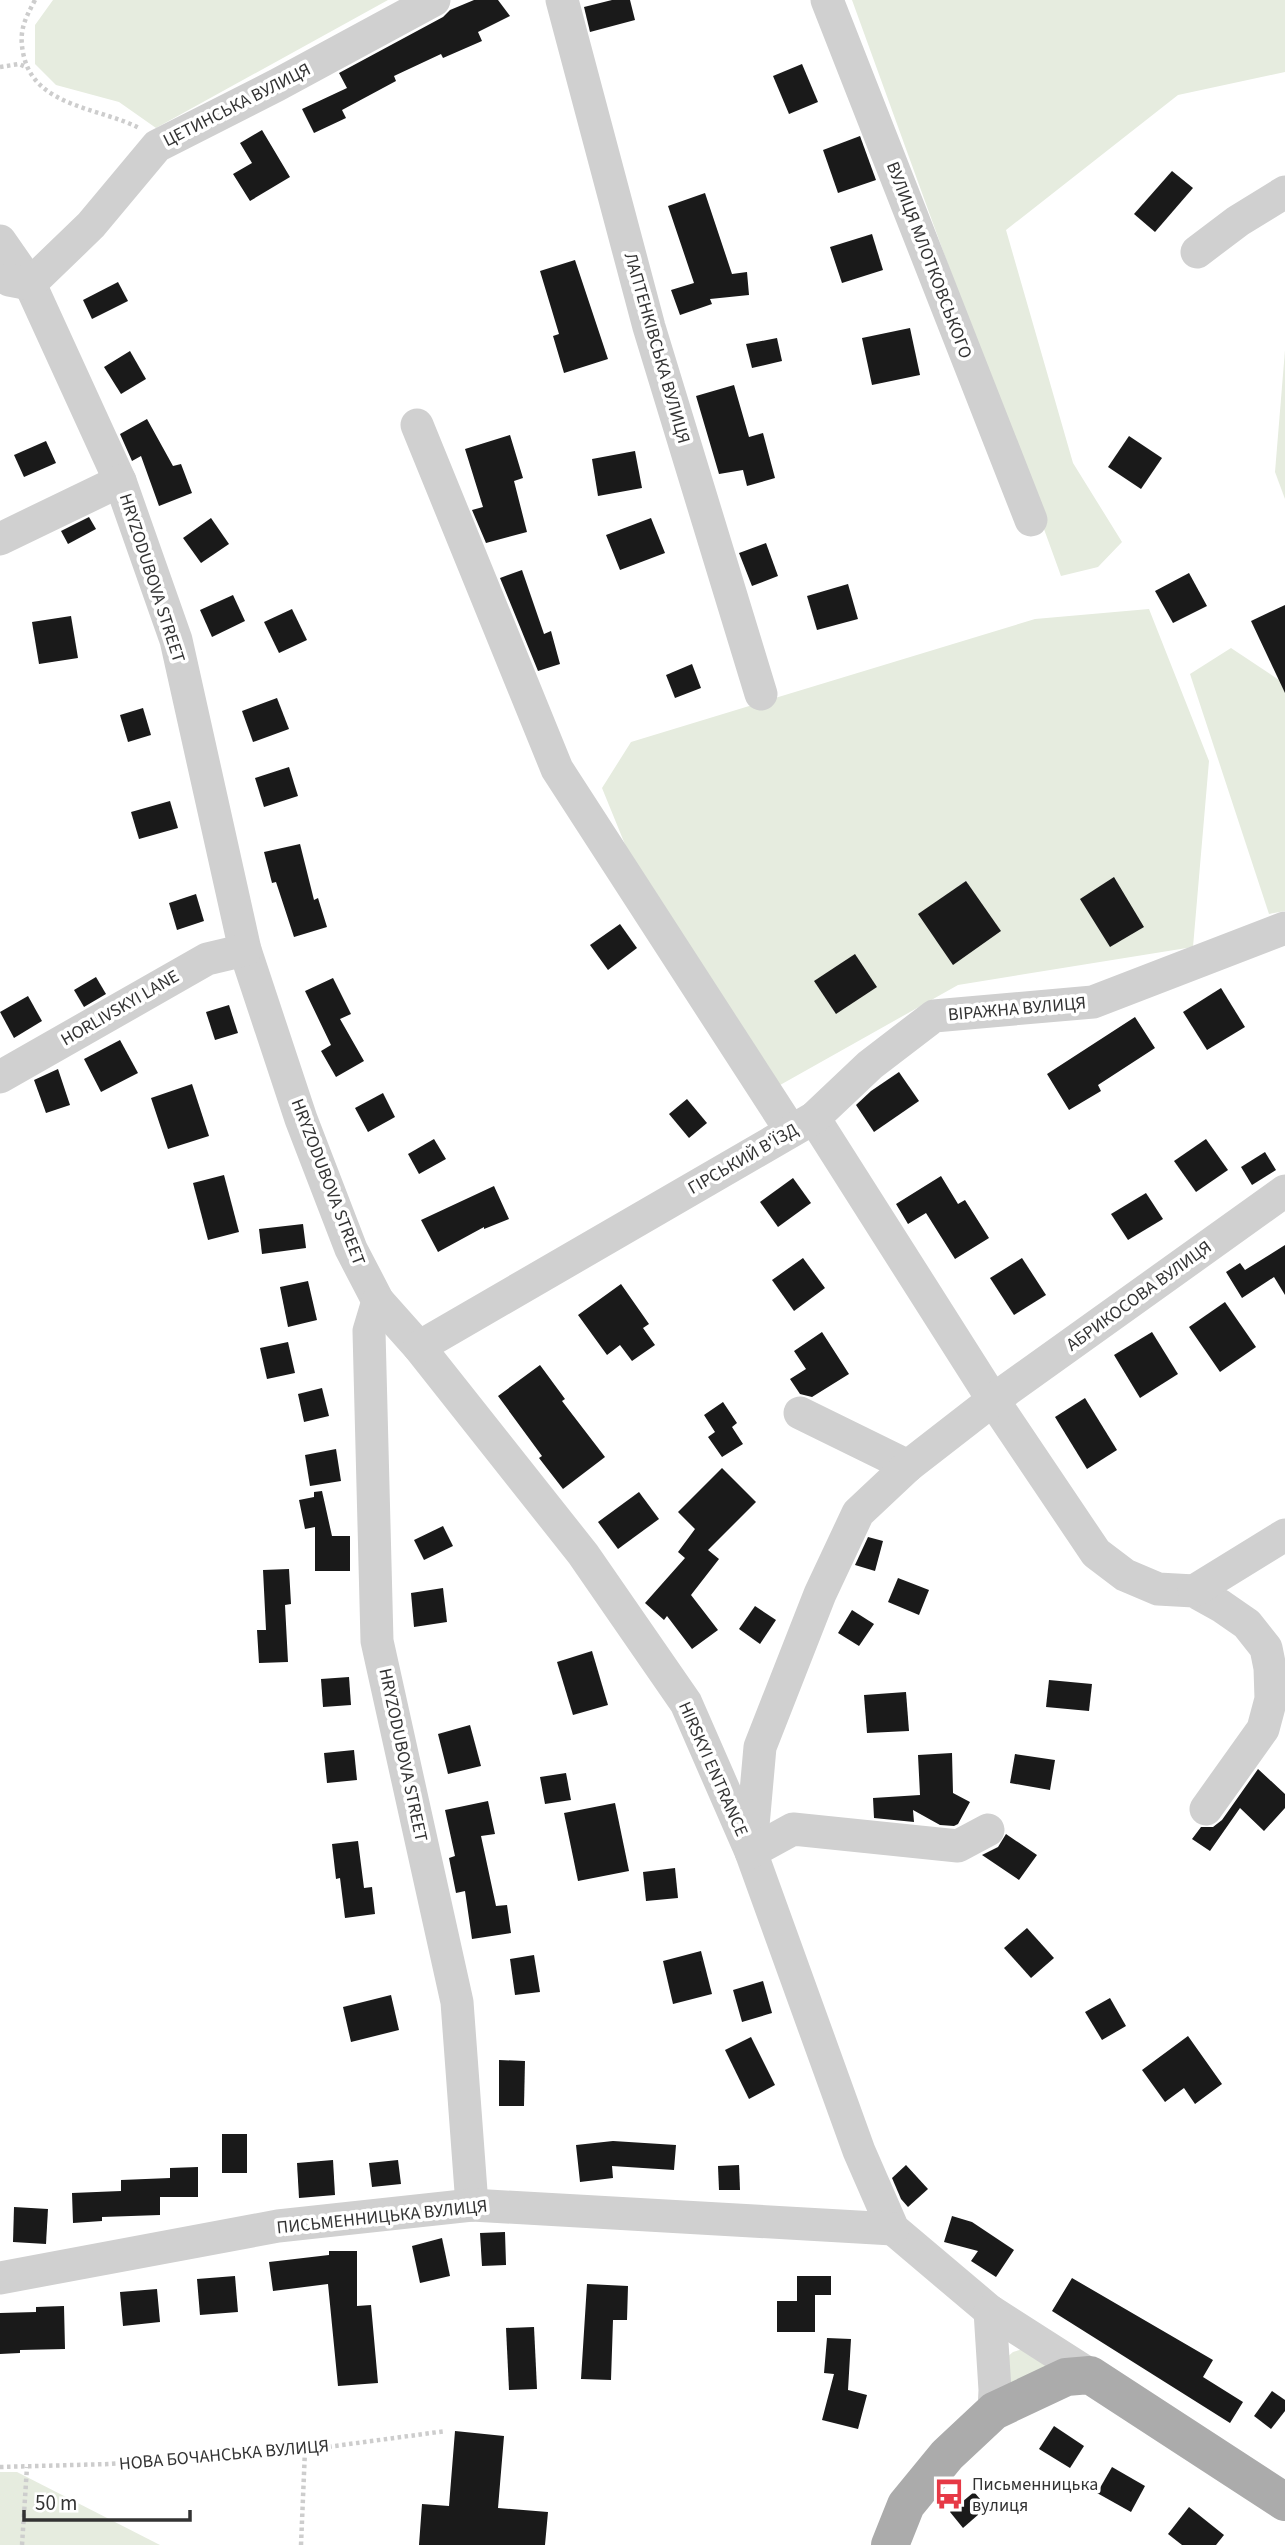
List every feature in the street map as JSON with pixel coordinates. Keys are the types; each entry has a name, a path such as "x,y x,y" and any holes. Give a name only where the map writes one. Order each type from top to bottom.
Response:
{"main road":[{"path":"890,2545 906,2505 947,2455 994,2412 1066,2377 1090,2375 1285,2502"}],"street":[{"name":"ЦЕТИНСЬКА ВУЛИЦЯ","path":"15,281 91,225 157,146 434,0"},
{"name":"ЛАПТЕНКІВСЬКА ВУЛИЦЯ","path":"562,0 649,327 761,694"},
{"name":"ВУЛИЦЯ МЛОТКОВСЬКОГО","path":"827,0 1031,520"},
{"path":"1197,252 1238,221 1285,192"},
{"name":"HRYZODUBOVA STREET","path":"0,241 15,281 120,481 176,640 245,950 301,1119 351,1249 378,1301 369,1331 377,1641 457,2002 472,2205"},
{"path":"417,425 557,769 802,1125"},
{"path":"0,539 120,481"},
{"name":"ВІРАЖНА ВУЛИЦЯ","path":"802,1125 870,1065 934,1016 1093,1002 1285,928"},
{"name":"HORLIVSKYI LANE","path":"0,1076 207,959 245,950"},
{"name":"ГІРСЬКИЙ В'ЇЗД","path":"419,1346 802,1125 1096,1553 1125,1576 1158,1589 1194,1591"},
{"name":"АБРИКОСОВА ВУЛИЦЯ","path":"993,1400 1285,1191"},
{"name":"HIRSKYI ENTRANCE","path":"378,1301 419,1346 583,1554 685,1703 751,1852 859,2151 894,2229"},
{"path":"751,1852 760,1747 820,1594 858,1513 908,1466 993,1400"},
{"path":"800,1413 908,1466"},
{"path":"1194,1591 1285,1535"},
{"path":"1194,1591 1247,1624 1266,1648 1270,1668 1271,1699 1263,1729 1206,1809"},
{"path":"751,1852 793,1829 958,1846 988,1830"},
{"name":"ПИСЬМЕННИЦЬКА ВУЛИЦЯ","path":"0,2278 278,2226 472,2205 894,2229"},
{"path":"894,2229 990,2311 1090,2375"},
{"path":"990,2311 994,2412"}],"path":[{"path":"35,0 26,17 20,38 26,66 37,84 72,104 136,126 147,133 157,146"},
{"path":"0,67 19,64 26,66"},
{"name":"НОВА БОЧАНСЬКА ВУЛИЦЯ","path":"0,2467 110,2464 305,2450 446,2431"},
{"path":"301,2545 305,2450"},
{"path":"22,2545 27,2467"}],"shaded area":[{"path":"53,0 388,0 156,128 119,102 56,85 35,64 35,25"},
{"path":"852,0 1285,0 1285,72 1178,95 1006,230 1073,463 1122,542 1098,567 1061,576"},
{"path":"1285,350 1285,499 1275,472"},
{"path":"1149,609 1209,761 1193,947 958,985 773,1089 664,940 602,788 631,742 1035,619"},
{"path":"1231,648 1285,684 1285,911 1269,914 1190,674"},
{"path":"1023,2349 1049,2368 1007,2389 1006,2358"},
{"path":"0,2472 17,2472 160,2545 0,2545"}],"building":[{"path":"474,0 498,0 510,16 478,32 482,41 443,58 441,54 394,76 396,81 342,110 346,118 314,133 302,109 347,88 339,73 443,17 450,10"},
{"path":"612,0 630,0 635,20 590,32 584,7"},
{"path":"802,64 818,102 789,114 773,76"},
{"path":"262,130 290,177 250,201 233,174 252,163 240,143"},
{"path":"860,136 876,180 838,193 823,150"},
{"path":"1172,171 1193,188 1155,232 1134,214"},
{"path":"705,193 732,274 747,272 749,295 710,299 712,304 680,315 671,290 694,283 668,206"},
{"path":"872,234 883,270 842,283 830,247"},
{"path":"575,260 608,359 564,373 553,336 559,334 540,271"},
{"path":"118,282 128,301 92,319 83,300"},
{"path":"910,328 920,375 872,385 862,338"},
{"path":"777,338 782,361 752,368 746,344"},
{"path":"130,351 146,379 121,394 104,367"},
{"path":"734,385 749,437 763,433 775,478 747,486 743,470 719,474 696,396"},
{"path":"147,419 173,466 181,464 192,493 159,506 141,456 132,461 120,434"},
{"path":"510,435 523,478 514,481 527,532 486,543 472,510 483,507 465,449"},
{"path":"1129,436 1162,458 1141,489 1108,467"},
{"path":"46,441 56,463 24,477 14,455"},
{"path":"635,451 642,488 598,496 592,459"},
{"path":"89,517 96,529 68,544 61,531"},
{"path":"211,518 229,544 201,563 183,538"},
{"path":"651,518 665,553 620,570 606,535"},
{"path":"766,543 778,576 752,586 739,553"},
{"path":"522,570 544,634 551,631 560,664 538,671 500,578"},
{"path":"1189,573 1207,606 1173,623 1155,591"},
{"path":"848,584 858,619 817,630 807,596"},
{"path":"233,595 245,621 212,637 200,610"},
{"path":"1285,605 1285,693 1251,621"},
{"path":"292,609 307,640 279,653 264,622"},
{"path":"71,616 78,658 39,664 32,622"},
{"path":"692,664 701,688 675,698 666,675"},
{"path":"277,698 289,729 253,742 242,711"},
{"path":"143,708 151,735 128,742 120,715"},
{"path":"289,767 298,796 264,807 255,778"},
{"path":"170,801 178,828 139,839 131,812"},
{"path":"300,844 314,900 318,898 327,927 294,937 276,882 272,883 264,852"},
{"path":"1114,877 1144,927 1110,947 1080,899"},
{"path":"966,881 1001,931 953,965 918,914"},
{"path":"196,894 204,921 177,930 169,903"},
{"path":"620,924 637,948 608,970 590,945"},
{"path":"855,954 877,987 836,1014 814,981"},
{"path":"96,977 106,994 84,1007 74,990"},
{"path":"333,978 351,1014 340,1019 364,1061 336,1077 321,1051 331,1045 305,991"},
{"path":"1221,988 1245,1027 1207,1050 1183,1012"},
{"path":"28,996 42,1021 14,1038 0,1012"},
{"path":"229,1005 238,1033 215,1040 206,1012"},
{"path":"1135,1017 1155,1048 1098,1085 1101,1091 1069,1110 1047,1074"},
{"path":"120,1040 138,1073 101,1092 84,1059"},
{"path":"58,1069 70,1105 46,1113 34,1080"},
{"path":"899,1072 919,1101 874,1132 856,1105"},
{"path":"192,1084 209,1136 168,1149 151,1098"},
{"path":"383,1093 395,1117 368,1132 355,1108"},
{"path":"687,1099 707,1123 689,1138 669,1114"},
{"path":"434,1139 446,1159 419,1174 408,1154"},
{"path":"1206,1139 1228,1170 1196,1192 1174,1161"},
{"path":"1265,1152 1276,1170 1252,1185 1241,1167"},
{"path":"224,1175 239,1232 208,1240 193,1183"},
{"path":"941,1176 958,1204 965,1200 989,1238 955,1259 926,1213 908,1224 896,1204"},
{"path":"793,1178 811,1203 778,1227 760,1202"},
{"path":"494,1186 509,1219 484,1227 438,1252 421,1220"},
{"path":"1146,1193 1163,1219 1128,1240 1111,1214"},
{"path":"303,1224 306,1248 262,1254 259,1229"},
{"path":"1285,1245 1285,1295 1274,1277 1242,1298 1226,1272 1240,1263 1245,1270"},
{"path":"803,1258 825,1288 794,1311 772,1280"},
{"path":"1022,1258 1046,1295 1014,1315 990,1278"},
{"path":"308,1281 317,1320 288,1327 280,1287"},
{"path":"621,1284 649,1324 643,1328 655,1345 632,1361 620,1345 607,1355 578,1315"},
{"path":"1225,1302 1256,1347 1220,1372 1189,1327"},
{"path":"822,1332 849,1374 812,1397 800,1394 790,1379 806,1369 794,1351"},
{"path":"1152,1332 1178,1374 1140,1398 1114,1355"},
{"path":"288,1342 295,1373 267,1379 260,1348"},
{"path":"540,1365 565,1399 562,1401 605,1457 563,1489 498,1396"},
{"path":"322,1388 329,1416 304,1422 298,1394"},
{"path":"1085,1398 1117,1450 1087,1469 1055,1417"},
{"path":"723,1402 737,1423 732,1427 743,1444 722,1457 708,1437 715,1432 704,1415"},
{"path":"336,1449 341,1481 310,1486 305,1455"},
{"path":"722,1468 756,1502 708,1550 719,1559 691,1595 718,1630 692,1649 667,1616 664,1620 645,1603 685,1558 678,1552 695,1529 678,1512"},
{"path":"322,1491 332,1536 350,1536 350,1571 315,1571 315,1527 305,1529 299,1500 314,1497 314,1492"},
{"path":"639,1492 659,1519 618,1549 598,1522"},
{"path":"443,1526 453,1546 424,1560 414,1540"},
{"path":"868,1537 883,1541 875,1571 855,1565"},
{"path":"289,1569 291,1604 285,1605 288,1662 259,1663 257,1630 266,1630 263,1570"},
{"path":"898,1578 929,1590 919,1615 888,1602"},
{"path":"443,1588 447,1622 414,1627 411,1593"},
{"path":"755,1606 776,1620 760,1644 739,1629"},
{"path":"852,1610 874,1624 859,1646 838,1633"},
{"path":"592,1651 608,1705 573,1715 557,1662"},
{"path":"349,1677 351,1705 323,1707 321,1679"},
{"path":"1049,1680 1092,1684 1089,1711 1046,1707"},
{"path":"906,1692 909,1731 867,1733 864,1695"},
{"path":"470,1725 481,1766 448,1774 438,1734"},
{"path":"354,1750 357,1780 327,1783 324,1753"},
{"path":"952,1753 953,1793 970,1802 958,1824 940,1825 913,1810 914,1822 874,1818 873,1798 920,1795 918,1755"},
{"path":"1015,1754 1055,1760 1050,1790 1010,1783"},
{"path":"1258,1769 1285,1794 1285,1808 1264,1831 1240,1808 1210,1851 1192,1839 1201,1827 1213,1827 1222,1820"},
{"path":"566,1773 571,1800 545,1804 540,1777"},
{"path":"488,1801 495,1834 481,1836 496,1906 507,1905 511,1933 472,1939 465,1891 456,1893 449,1858 455,1856 445,1810"},
{"path":"615,1803 629,1871 578,1881 564,1813"},
{"path":"1006,1834 1037,1855 1019,1880 982,1855 998,1847"},
{"path":"358,1841 364,1888 372,1887 375,1914 345,1918 340,1878 336,1879 332,1844"},
{"path":"675,1868 678,1898 646,1901 643,1872"},
{"path":"1027,1928 1054,1958 1031,1978 1004,1948"},
{"path":"701,1951 712,1994 673,2004 663,1961"},
{"path":"534,1955 540,1992 515,1995 510,1959"},
{"path":"763,1981 772,2013 742,2022 733,1990"},
{"path":"391,1995 399,2030 351,2042 343,2007"},
{"path":"1110,1998 1126,2026 1102,2040 1085,2012"},
{"path":"1188,2036 1222,2084 1195,2104 1184,2088 1165,2102 1142,2070"},
{"path":"751,2037 775,2085 749,2099 725,2050"},
{"path":"499,2060 525,2061 524,2106 499,2106"},
{"path":"222,2134 247,2134 247,2173 222,2173"},
{"path":"613,2141 676,2145 674,2170 612,2166 613,2178 580,2182 576,2145"},
{"path":"333,2160 335,2195 299,2198 297,2163"},
{"path":"398,2160 401,2184 372,2187 369,2163"},
{"path":"739,2165 740,2190 719,2190 718,2166"},
{"path":"906,2165 928,2189 908,2207 901,2199 892,2178"},
{"path":"198,2167 198,2197 160,2197 160,2215 102,2217 102,2221 73,2223 72,2193 121,2191 121,2180 170,2178 170,2168"},
{"path":"14,2207 48,2209 46,2244 13,2242"},
{"path":"952,2216 972,2222 1014,2250 996,2277 971,2261 978,2251 944,2242"},
{"path":"505,2232 506,2265 482,2266 480,2233"},
{"path":"442,2238 450,2276 420,2283 412,2246"},
{"path":"329,2251 357,2251 357,2306 371,2305 378,2383 338,2386 328,2284 273,2291 269,2262 329,2255"},
{"path":"235,2276 238,2312 200,2315 197,2279"},
{"path":"797,2276 831,2276 831,2295 815,2295 815,2332 777,2332 777,2301 797,2301"},
{"path":"1072,2278 1213,2360 1203,2377 1243,2402 1230,2423 1052,2311"},
{"path":"587,2284 628,2286 627,2320 613,2320 611,2380 581,2379"},
{"path":"157,2289 160,2322 123,2326 120,2292"},
{"path":"64,2306 65,2349 20,2350 20,2353 0,2354 0,2313 36,2312 36,2307"},
{"path":"534,2327 537,2389 509,2390 506,2328"},
{"path":"827,2338 851,2339 848,2390 867,2395 858,2429 822,2420 834,2374 824,2373"},
{"path":"1272,2391 1285,2400 1285,2411 1271,2429 1254,2416"},
{"path":"1054,2426 1084,2446 1070,2468 1039,2449"},
{"path":"455,2431 504,2436 498,2508 548,2512 545,2545 419,2545 422,2504 449,2506"},
{"path":"1112,2467 1145,2486 1131,2512 1097,2493"},
{"path":"974,2492 987,2507 963,2528 950,2512"},
{"path":"1189,2507 1224,2535 1216,2545 1182,2545 1168,2534"}],"place":[{"name":"Письменницька вулиця","path":"949,2494"}]}
